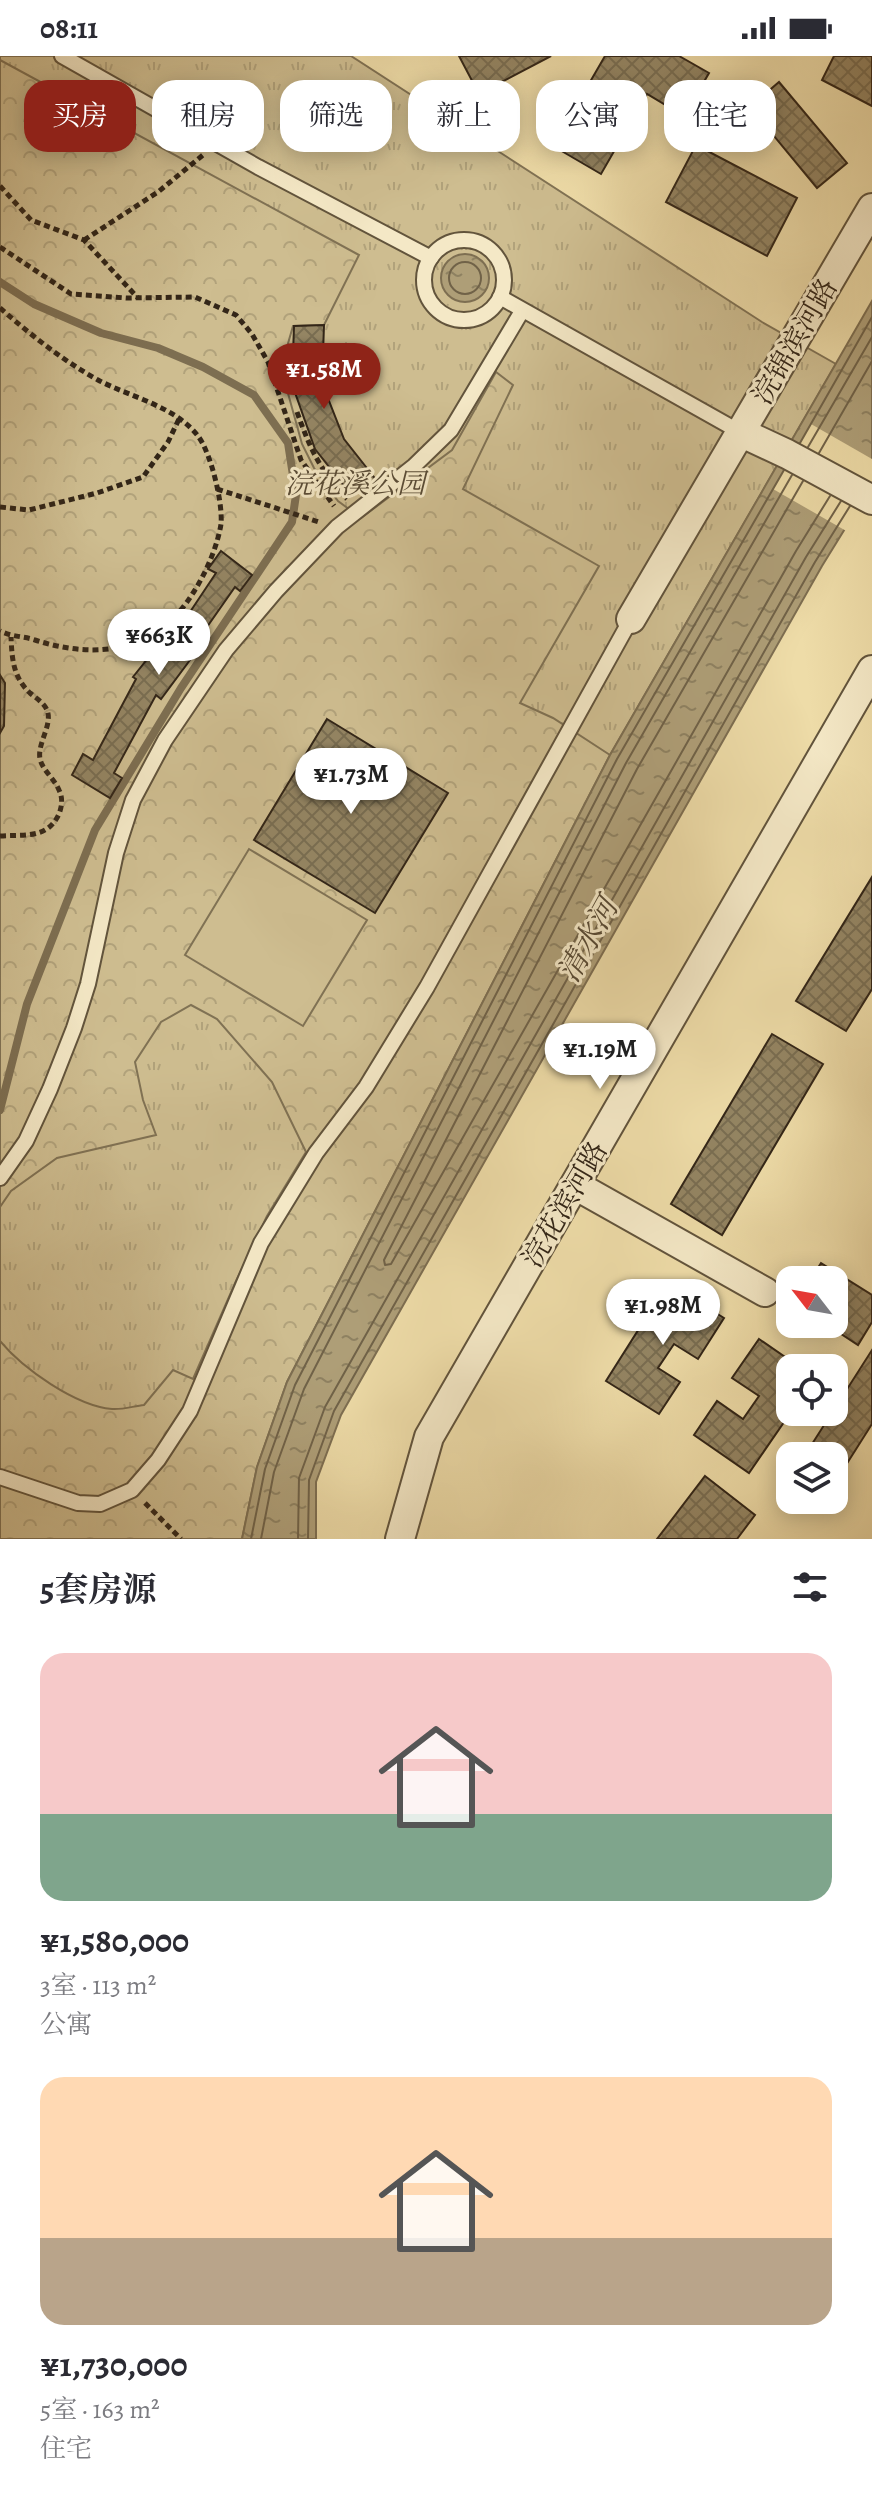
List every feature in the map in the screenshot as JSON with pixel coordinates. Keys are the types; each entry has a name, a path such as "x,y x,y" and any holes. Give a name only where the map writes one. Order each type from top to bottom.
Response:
{"street":[{"name":"浣锦滨河路","path":"631,619 872,208"},
{"path":"740,432 872,500"},
{"name":"浣花滨河路","path":"400,1539 429,1437 872,670"},
{"path":"575,1185 765,1292"}],"lane":[{"path":"62,56 152,107"},
{"path":"233,152 431,258"},
{"path":"452,242 478,242 490,249 498,259 504,285 500,297 493,308 470,320 445,316 427,297 425,270 431,258 452,242"},
{"path":"500,297 740,432"},
{"path":"0,1178 26,1141 74,1028 88,984 116,853 133,800 165,740 226,650 276,591 348,518 414,466 451,430 522,311"},
{"path":"0,1477 78,1503 100,1504 132,1490 158,1460 190,1411 261,1243 316,1153 366,1087 427,987 631,619"}],"path":[{"path":"84,240 158,192 205,152"},
{"path":"0,186 31,220 84,240 138,298"},
{"path":"0,247 71,294 195,297 236,315 252,334 268,362 301,460 332,505 348,518"},
{"path":"0,308 27,333 61,357 99,380 179,419 199,437 217,489 221,521 204,575 168,624 151,637 128,646 73,650 11,637 0,631"},
{"path":"297,412 311,451 324,471 349,500 362,507"},
{"path":"0,507 29,510 97,493 143,477 168,442 179,419"},
{"path":"217,489 302,516"},
{"path":"0,836 35,835 48,829 61,808 61,794 42,766 40,756 49,716 47,708 20,684 14,669 11,637"},
{"path":"132,1490 181,1539"}],"green space":[{"name":"浣花溪公园","path":"0,56 351,56 388,80 280,80 280,152 392,152 392,83 408,93 408,152 499,152 762,322 836,364 610,755 257,1467 242,1539 0,1539"},
{"name":"浣花溪公园","path":"0,60 37,80 24,80 24,152 136,152 136,134 152,143 152,152 169,152 359,255 324,325 293,326 281,368 302,444 314,468 338,501 361,518 452,450 496,372 513,385 463,489 599,566 520,703 553,718 610,755 287,1382 257,1467 242,1539 0,1539 0,1341 22,1363 51,1384 98,1406 116,1409 144,1405 173,1370 193,1379 267,1216 306,1152 272,1082 217,1019 191,1005 161,1022 135,1062 143,1100 156,1135 57,1158 11,1191 0,1207"},
{"path":"249,849 367,920 303,1026 185,955"}],"water":[{"path":"465,254 482,261 489,278 482,295 465,302 448,295 441,278 448,261"},
{"name":"清水河","path":"872,301 872,485 822,566 341,1415 316,1482 316,1539 242,1539 257,1467 287,1382 610,755"}],"pier":[{"path":"811,424 872,459 872,493 848,532 773,489"}],"building":[{"path":"459,56 551,56 506,80 472,80"},
{"path":"605,56 679,56 709,73 705,80 664,80 664,104 648,95 648,80 591,80"},
{"path":"834,56 872,56 872,106 822,80"},
{"path":"779,82 847,163 817,188 776,138 776,85"},
{"path":"563,152 614,152 601,174"},
{"path":"692,152 709,152 797,198 767,256 666,202"},
{"path":"324,325 322,383 344,439 377,481 352,496 315,449 292,384 294,326"},
{"path":"221,551 252,575 240,591 235,587 186,657 190,660 161,699 156,695 114,773 122,778 110,798 72,775 83,754 93,760 136,679 133,677 164,638 170,642 216,573 208,569"},
{"path":"0,675 5,683 4,726 0,733"},
{"path":"327,719 448,793 375,913 254,840"},
{"path":"872,877 872,989 846,1031 796,1001"},
{"path":"772,1034 823,1064 722,1235 671,1204"},
{"path":"848,1280 872,1295 872,1322 858,1345 847,1338"},
{"path":"668,1283 724,1318 698,1359 674,1344 658,1368 680,1382 659,1414 606,1381"},
{"path":"759,1339 781,1354 776,1354 776,1426 781,1426 749,1473 694,1435 717,1401 743,1419 759,1396 732,1378"},
{"path":"872,1350 872,1424 848,1462 848,1442 813,1442 824,1426 848,1426 848,1388"},
{"path":"705,1476 755,1515 737,1539 657,1539"}],"waterway":[{"path":"0,282 34,304 101,333 158,348 203,367 254,395 288,443 296,495 292,522 181,688 95,830 27,1004 0,1110"}]}
